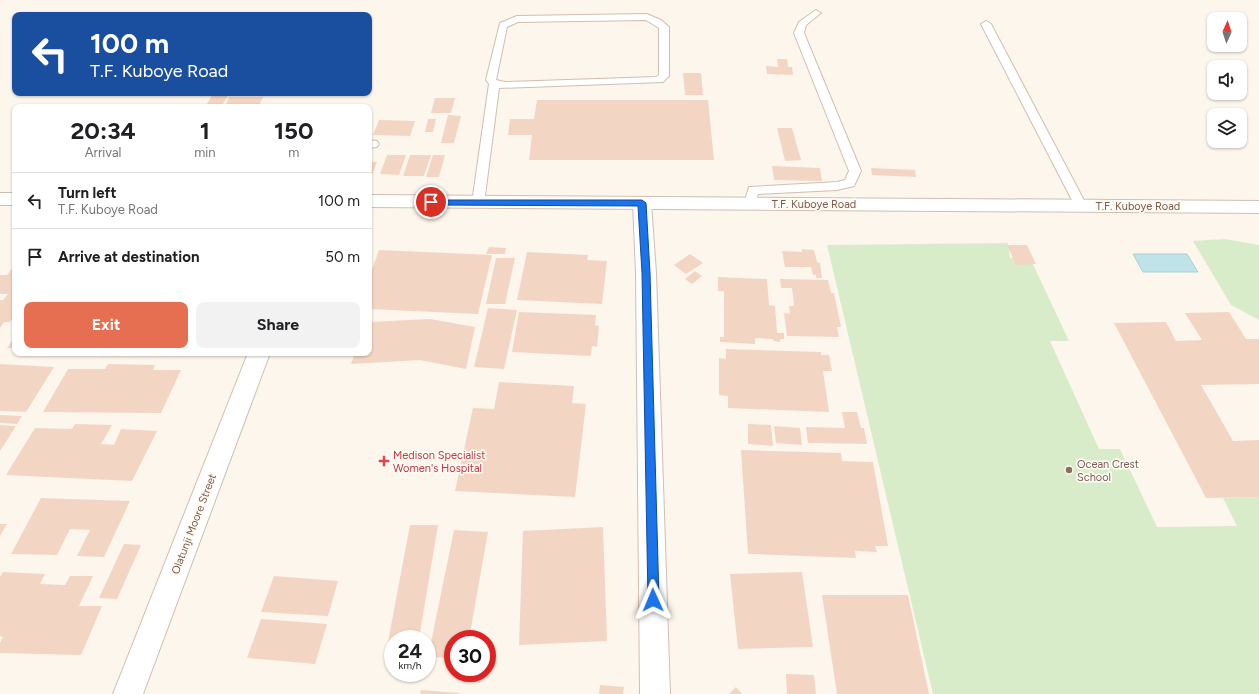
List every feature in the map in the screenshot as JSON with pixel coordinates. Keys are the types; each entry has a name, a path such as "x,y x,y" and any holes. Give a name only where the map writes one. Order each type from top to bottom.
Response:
{"street":[{"path":"0,199 12,199"},
{"name":"T.F. Kuboye Road","path":"372,202 1259,207"},
{"path":"642,203 646,273 656,694"},
{"name":"Olatunji Moore Street","path":"128,694 258,356"}],"lane":[{"path":"750,204 753,190 837,186 850,183 855,171 799,33 802,24 816,12"},
{"path":"478,203 494,84 491,80 503,25 518,19 647,17 658,22 664,27 664,76 659,80 505,85 494,84"},
{"path":"986,24 1081,206"}],"green space":[{"path":"1225,239 1259,245 1259,320 1231,305 1193,241"},
{"name":"Ocean Crest School","path":"1008,243 1010,258 1030,258 1069,341 1050,341 1099,449 1120,449 1157,527 1237,526 1223,498 1259,497 1259,694 933,694 827,245"}],"water":[{"path":"1133,254 1187,254 1198,272 1143,272"}],"building":[{"path":"777,59 787,59 788,67 792,67 793,75 767,74 766,66 778,67"},
{"path":"683,73 701,73 703,95 685,95"},
{"path":"212,96 228,96 223,104 207,104"},
{"path":"229,97 263,97 260,104 226,104"},
{"path":"435,98 455,98 451,113 431,113"},
{"path":"537,100 708,100 714,160 529,160 532,135 508,135 510,119 534,119"},
{"path":"448,115 461,116 454,143 441,143"},
{"path":"428,119 436,119 433,132 425,132"},
{"path":"379,120 415,121 410,136 373,135"},
{"path":"777,128 792,128 801,160 785,161"},
{"path":"387,155 406,155 399,175 380,174"},
{"path":"410,155 431,155 424,176 403,176"},
{"path":"433,155 445,155 439,177 426,177"},
{"path":"372,162 377,162 372,175"},
{"path":"772,166 820,168 822,181 774,180"},
{"path":"871,168 915,170 916,177 872,175"},
{"path":"1007,245 1027,245 1036,264 1016,265"},
{"path":"489,247 506,248 505,254 486,254"},
{"path":"802,249 814,250 817,262 820,263 822,278 816,278 816,275 813,275 811,267 785,267 782,251 802,252"},
{"path":"379,250 492,255 478,314 372,309 372,270"},
{"path":"527,252 588,255 587,260 607,261 602,304 517,300"},
{"path":"690,254 703,263 686,274 674,265"},
{"path":"496,258 515,258 505,304 486,304"},
{"path":"12,268 12,319 10,322 4,322 0,328 0,300 3,300 8,294 0,294 0,275 7,275"},
{"path":"695,271 702,276 692,284 685,279"},
{"path":"718,277 767,279 769,305 775,306 777,333 784,333 784,339 780,339 780,342 774,341 773,339 755,338 755,344 720,342 720,337 724,337 724,291 718,291"},
{"path":"780,279 828,280 831,293 834,293 841,327 837,327 839,337 787,336 784,313 790,314 789,306 794,306 792,288 781,288"},
{"path":"488,308 517,310 504,369 474,367"},
{"path":"519,312 596,315 595,325 599,326 597,347 592,346 591,356 512,352"},
{"path":"1229,312 1246,339 1259,339 1259,384 1201,385 1233,441 1259,440 1259,497 1206,498 1114,323 1166,322 1176,341 1202,340 1185,313"},
{"path":"430,319 475,327 466,369 420,360 351,364 354,356 372,356 372,322"},
{"path":"12,340 12,348 7,348"},
{"path":"726,349 821,352 821,355 829,355 832,371 823,371 829,412 728,408 728,396 719,395 719,358 726,359"},
{"path":"0,364 54,367 26,412 0,411"},
{"path":"108,364 155,365 153,370 181,370 161,413 43,412 68,369 105,369"},
{"path":"499,382 574,386 572,403 586,404 575,497 455,491 473,408 494,409"},
{"path":"842,412 857,412 861,428 864,428 867,444 808,443 806,427 845,428"},
{"path":"0,415 22,416 17,424 0,423"},
{"path":"75,424 112,425 101,444 114,445 121,429 157,431 132,481 6,475 35,428 72,429"},
{"path":"748,424 771,425 773,446 748,444"},
{"path":"0,425 16,426 0,451"},
{"path":"774,426 800,428 802,445 776,443"},
{"path":"741,450 841,453 842,461 873,462 888,546 875,546 877,552 855,551 856,558 748,554"},
{"path":"41,498 130,501 104,557 77,556 90,530 70,529 57,555 11,554"},
{"path":"0,524 7,524 0,536"},
{"path":"410,525 438,525 420,630 390,630"},
{"path":"603,527 607,641 519,645 523,531"},
{"path":"454,530 488,532 471,630 444,630 444,658 436,657 436,630 434,630"},
{"path":"124,544 141,545 117,599 99,598"},
{"path":"3,572 45,574 40,584 65,585 70,576 93,576 79,606 102,606 81,655 0,653 0,643 3,637 0,636 0,577"},
{"path":"802,572 813,647 738,649 730,574"},
{"path":"274,576 338,581 328,616 261,612"},
{"path":"822,595 908,595 929,694 837,694"},
{"path":"261,619 327,624 315,664 247,658"},
{"path":"786,674 814,675 816,694 787,694"},
{"path":"600,685 624,687 623,694 599,694"},
{"path":"736,687 742,694 729,694"},
{"path":"421,690 459,693 459,694 420,694"}],"place":[{"name":"Medison Specialist Women's Hospital","path":"384,461"},
{"name":"Ocean Crest School","path":"1069,470"}],"route":[{"path":"431,202 642,203 646,273 653,600"}]}
